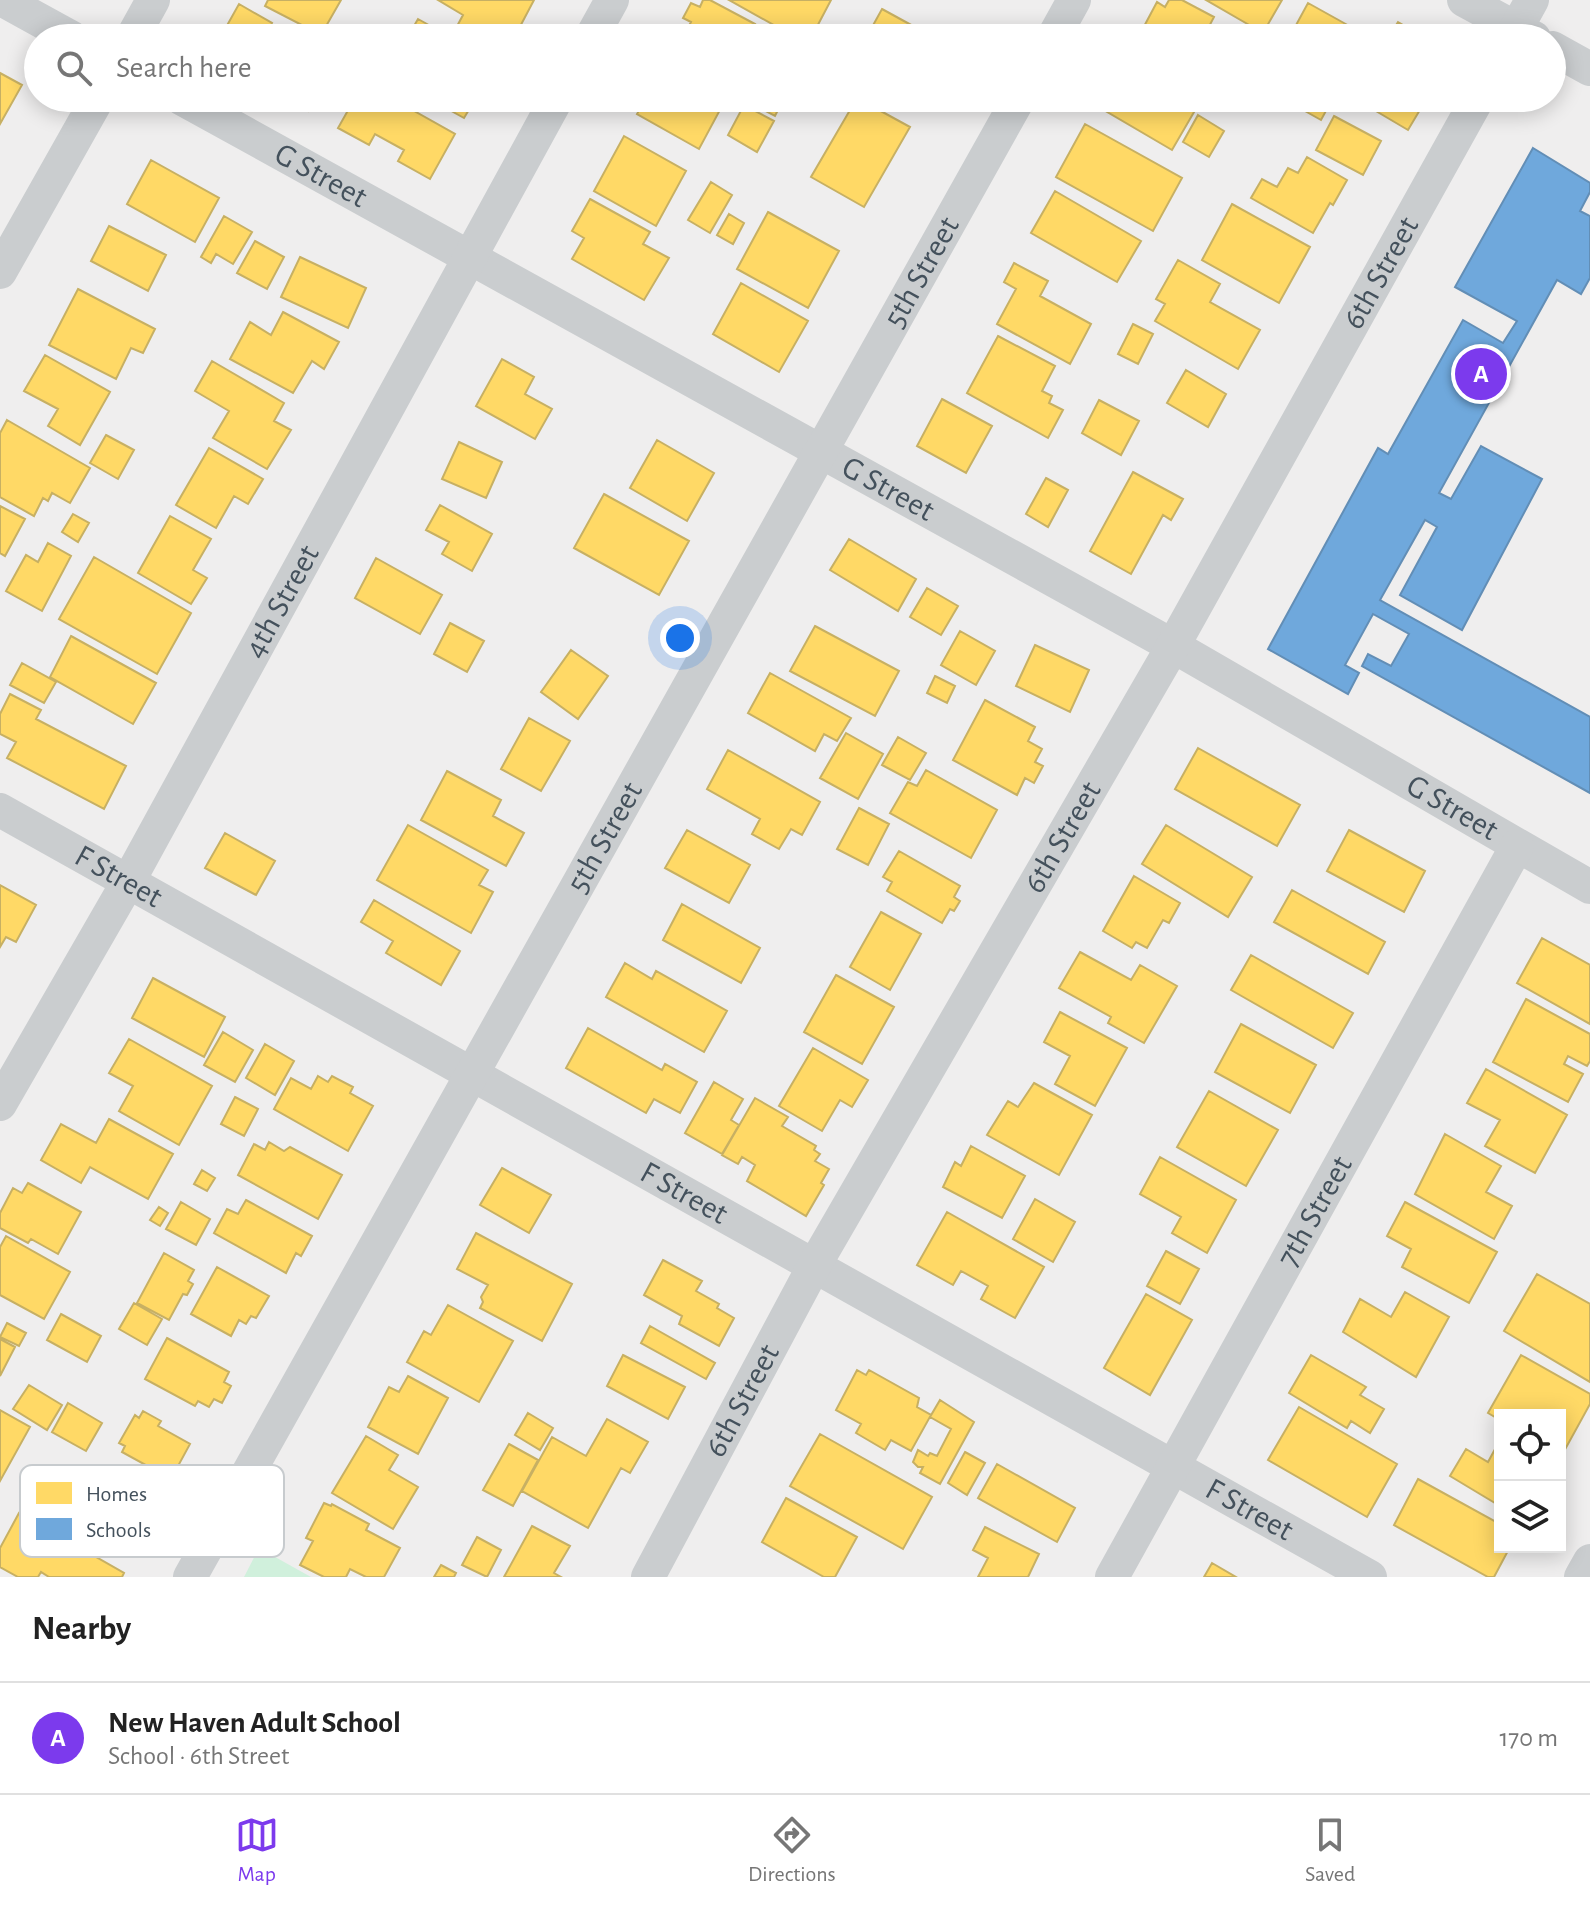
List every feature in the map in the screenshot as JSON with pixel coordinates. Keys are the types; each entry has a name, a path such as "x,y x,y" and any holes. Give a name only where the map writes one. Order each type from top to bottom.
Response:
{"street":[{"path":"3,0 47,24"},
{"path":"140,24 153,0"},
{"path":"599,24 612,0"},
{"path":"1061,24 1074,0"},
{"path":"1464,0 1519,24"},
{"path":"1566,56 1590,69"},
{"path":"0,272 90,112"},
{"name":"G Street","path":"206,112 1173,646 1590,887"},
{"name":"4th Street","path":"0,1104 128,882 549,112"},
{"name":"5th Street","path":"253,1465 1011,112"},
{"name":"6th Street","path":"648,1577 814,1266 1173,646 1470,112"},
{"name":"F Street","path":"0,810 1370,1577"},
{"name":"7th Street","path":"1112,1577 1517,846"},
{"name":"5th Street","path":"190,1577 201,1557"},
{"path":"1581,1577 1590,1561"}],"green space":[{"path":"254,1557 275,1557 311,1577 244,1577"}],"building: Homes":[{"path":"268,0 341,0 327,24 300,24 265,6"},
{"path":"438,0 534,0 521,24 458,24 463,15"},
{"path":"703,0 710,0 755,24 690,24 683,18 691,3 700,7"},
{"path":"729,0 831,0 818,24 772,24"},
{"path":"1169,0 1182,0 1214,17 1210,24 1145,24 1157,2 1165,7"},
{"path":"1206,0 1282,0 1268,24 1247,24"},
{"path":"1308,3 1346,24 1297,24"},
{"path":"239,4 272,23 271,24 228,24"},
{"path":"882,9 909,24 874,24"},
{"path":"0,73 22,85 0,124"},
{"path":"347,112 416,112 455,134 430,179 398,161 404,150 375,134 369,145 338,128"},
{"path":"453,112 468,112 464,118"},
{"path":"638,112 719,112 699,149"},
{"path":"740,112 757,112 774,121 757,152 728,135"},
{"path":"849,112 883,112 910,127 864,207 811,177"},
{"path":"1107,112 1194,112 1172,150"},
{"path":"1307,112 1325,112 1321,120"},
{"path":"1378,112 1419,112 1408,130"},
{"path":"1198,115 1224,131 1209,157 1183,142"},
{"path":"1334,116 1381,141 1363,175 1316,150"},
{"path":"1085,124 1182,178 1153,231 1056,177"},
{"path":"624,136 686,171 656,226 594,191"},
{"path":"1307,157 1347,180 1313,233 1251,198 1262,179 1277,187 1288,168 1298,173"},
{"path":"151,160 219,198 195,242 127,204"},
{"path":"711,182 732,195 710,233 688,220"},
{"path":"1055,191 1141,241 1117,282 1031,233"},
{"path":"590,199 650,232 643,244 669,258 644,300 572,259 584,238 572,231"},
{"path":"1232,204 1310,247 1279,303 1202,260"},
{"path":"768,212 839,251 808,308 737,269"},
{"path":"729,214 744,223 733,244 717,235"},
{"path":"224,216 252,232 233,264 216,254 211,263 201,257"},
{"path":"109,226 166,255 148,291 91,261"},
{"path":"255,241 284,257 267,289 237,273"},
{"path":"300,257 366,288 348,328 281,297"},
{"path":"1178,260 1220,284 1210,302 1260,330 1238,369 1155,321 1165,304 1156,299"},
{"path":"1014,263 1048,281 1040,296 1091,324 1070,364 997,324 1016,289 1004,282"},
{"path":"741,283 808,321 779,372 713,334"},
{"path":"78,289 155,329 143,353 131,348 116,379 49,345"},
{"path":"283,312 339,342 324,369 312,361 293,393 230,359 250,322 271,335"},
{"path":"1133,324 1153,334 1138,364 1118,354"},
{"path":"998,336 1055,366 1042,391 1052,396 1049,403 1063,410 1048,438 967,393"},
{"path":"45,355 110,392 80,445 48,426 58,409 24,391"},
{"path":"502,359 534,377 525,394 552,409 535,439 476,406"},
{"path":"212,361 284,403 274,421 291,430 267,469 213,438 229,411 195,391"},
{"path":"1186,370 1226,394 1208,427 1167,403"},
{"path":"942,399 992,426 966,473 917,446"},
{"path":"1099,400 1139,421 1121,455 1082,433"},
{"path":"7,420 90,468 70,503 52,493 48,501 43,498 34,516 0,497 0,433"},
{"path":"106,435 134,450 118,479 90,463"},
{"path":"657,440 714,473 687,521 630,488"},
{"path":"459,442 502,462 486,498 442,479"},
{"path":"209,448 263,479 248,504 234,496 216,528 176,505"},
{"path":"1133,472 1183,499 1171,520 1163,515 1131,574 1090,551"},
{"path":"1046,478 1068,490 1048,527 1026,514"},
{"path":"604,494 689,541 659,595 574,548"},
{"path":"440,505 492,534 472,571 442,554 449,542 426,530"},
{"path":"0,506 25,519 5,556 0,553"},
{"path":"73,514 89,523 78,542 62,532"},
{"path":"170,516 211,539 193,570 207,578 191,604 138,573"},
{"path":"849,539 916,579 898,611 830,570"},
{"path":"48,543 71,556 42,611 6,591 26,555 38,562"},
{"path":"94,557 191,613 157,674 59,619"},
{"path":"376,558 442,595 420,634 355,598"},
{"path":"927,588 958,606 941,635 910,617"},
{"path":"450,623 484,641 467,672 434,654"},
{"path":"815,626 899,671 875,716 790,671"},
{"path":"960,631 995,651 976,685 941,665"},
{"path":"71,636 156,683 133,724 50,677"},
{"path":"1035,645 1089,670 1070,712 1016,686"},
{"path":"571,650 608,676 578,719 541,692"},
{"path":"22,663 56,682 44,703 10,685"},
{"path":"770,673 851,718 837,741 824,734 815,751 748,713"},
{"path":"935,676 955,686 947,703 927,693"},
{"path":"10,694 41,710 36,719 126,766 104,809 7,758 16,742 0,734 0,714"},
{"path":"985,700 1035,727 1028,741 1042,749 1035,762 1043,766 1034,783 1025,778 1017,795 953,760"},
{"path":"529,718 570,741 541,791 501,769"},
{"path":"846,733 883,754 858,799 820,778"},
{"path":"898,737 926,753 910,780 882,765"},
{"path":"1198,748 1300,805 1277,846 1175,789"},
{"path":"728,750 820,802 802,835 791,829 779,849 752,834 760,819 707,789"},
{"path":"926,770 997,810 971,858 890,813 908,782 917,786"},
{"path":"447,771 501,800 493,816 524,833 506,866 421,820"},
{"path":"859,808 889,824 868,865 837,849"},
{"path":"408,825 488,870 479,885 493,892 471,933 377,880"},
{"path":"1166,825 1252,877 1228,917 1142,864"},
{"path":"687,830 750,865 729,903 665,868"},
{"path":"1349,830 1425,871 1404,912 1327,871"},
{"path":"225,833 275,861 256,895 205,868"},
{"path":"899,851 960,886 954,897 960,901 954,911 950,909 942,923 887,891 892,882 883,877"},
{"path":"1134,876 1180,903 1169,923 1163,920 1147,948 1136,942 1132,948 1103,931"},
{"path":"0,885 36,905 16,942 6,937 0,947"},
{"path":"1292,890 1385,942 1368,974 1274,922"},
{"path":"374,900 460,951 441,985 386,953 393,941 361,922"},
{"path":"682,904 760,948 741,983 663,940"},
{"path":"881,912 921,934 890,990 850,967"},
{"path":"1542,938 1590,965 1590,1024 1517,983"},
{"path":"1080,952 1131,980 1140,965 1177,986 1144,1043 1108,1023 1111,1017 1059,988"},
{"path":"1251,955 1353,1013 1333,1048 1231,990"},
{"path":"625,963 652,979 656,971 727,1011 704,1052 606,997"},
{"path":"836,975 894,1007 862,1064 804,1032"},
{"path":"153,978 225,1017 204,1057 132,1018"},
{"path":"1526,999 1590,1034 1590,1061 1587,1066 1568,1056 1564,1064 1583,1074 1568,1102 1493,1062"},
{"path":"1060,1012 1127,1048 1095,1106 1055,1084 1070,1056 1044,1042"},
{"path":"1241,1024 1316,1065 1290,1113 1215,1072"},
{"path":"588,1028 662,1070 665,1064 697,1082 680,1113 654,1099 646,1113 566,1068"},
{"path":"223,1032 253,1050 235,1082 204,1065"},
{"path":"129,1039 212,1086 179,1145 119,1111 133,1086 109,1073"},
{"path":"265,1044 294,1061 275,1095 246,1078"},
{"path":"813,1048 868,1080 852,1107 840,1100 822,1131 779,1106"},
{"path":"1486,1069 1567,1115 1535,1173 1485,1146 1500,1120 1467,1103"},
{"path":"318,1076 328,1082 332,1076 353,1087 350,1093 373,1106 348,1151 274,1109 291,1078 311,1089"},
{"path":"714,1082 743,1099 731,1120 739,1125 722,1154 685,1133"},
{"path":"1034,1083 1092,1115 1059,1175 987,1135 1008,1101 1018,1107"},
{"path":"1209,1091 1278,1130 1246,1186 1177,1147"},
{"path":"235,1097 258,1109 244,1136 221,1124"},
{"path":"755,1098 788,1117 782,1126 816,1146 814,1150 820,1154 815,1161 829,1169 821,1183 824,1185 806,1216 747,1181 755,1165 742,1157 738,1164 722,1155"},
{"path":"109,1119 173,1154 148,1199 90,1167 81,1183 41,1160 61,1124 96,1143"},
{"path":"1445,1134 1501,1166 1486,1192 1512,1206 1494,1239 1415,1194"},
{"path":"269,1142 284,1151 290,1147 342,1175 318,1219 238,1175 254,1144 265,1150"},
{"path":"971,1146 1025,1176 1002,1218 943,1187 955,1162 961,1166"},
{"path":"1160,1157 1236,1200 1207,1253 1172,1233 1181,1217 1140,1194"},
{"path":"502,1168 551,1195 529,1233 480,1205"},
{"path":"202,1170 215,1178 207,1191 194,1184"},
{"path":"28,1183 81,1212 58,1254 31,1239 28,1243 0,1228 0,1213 13,1188 22,1193"},
{"path":"1035,1199 1075,1222 1053,1262 1013,1239"},
{"path":"246,1200 312,1236 301,1256 296,1253 286,1273 214,1233 227,1209 238,1214"},
{"path":"181,1202 210,1219 196,1245 166,1229"},
{"path":"1405,1202 1497,1252 1469,1303 1402,1267 1411,1249 1387,1236"},
{"path":"159,1207 168,1213 160,1226 150,1220"},
{"path":"947,1212 1044,1267 1015,1318 981,1299 988,1286 961,1271 953,1285 917,1265"},
{"path":"476,1233 572,1284 542,1341 480,1308 483,1302 481,1297 488,1285 457,1269"},
{"path":"6,1236 70,1272 44,1319 0,1295 0,1247"},
{"path":"1166,1251 1199,1269 1180,1304 1147,1286"},
{"path":"164,1253 194,1270 188,1281 193,1284 187,1295 183,1294 169,1320 137,1303"},
{"path":"663,1260 702,1281 696,1291 719,1304 717,1308 734,1318 719,1346 679,1324 682,1316 644,1295"},
{"path":"217,1267 269,1296 256,1318 251,1316 246,1324 239,1320 231,1336 191,1314"},
{"path":"1537,1274 1590,1304 1590,1382 1504,1331"},
{"path":"1405,1292 1449,1317 1416,1377 1343,1332 1360,1299 1391,1317"},
{"path":"1146,1294 1192,1320 1150,1395 1104,1368"},
{"path":"134,1303 162,1319 147,1345 119,1329"},
{"path":"448,1305 513,1341 479,1402 407,1362 424,1331 431,1335"},
{"path":"61,1314 101,1336 87,1362 47,1340"},
{"path":"7,1323 26,1333 19,1346 0,1337"},
{"path":"650,1326 715,1363 706,1379 641,1343"},
{"path":"167,1338 229,1372 224,1382 231,1386 222,1403 214,1399 209,1407 198,1401 195,1406 145,1379"},
{"path":"0,1339 15,1347 0,1376"},
{"path":"623,1355 685,1387 668,1419 607,1386"},
{"path":"1311,1355 1366,1387 1360,1395 1384,1409 1370,1433 1351,1421 1347,1428 1289,1393"},
{"path":"1521,1355 1590,1394 1590,1404 1566,1448 1566,1409 1494,1409 1494,1416 1488,1413"},
{"path":"857,1370 866,1375 869,1370 919,1398 917,1407 931,1415 911,1451 891,1440 885,1450 856,1433 861,1424 836,1410"},
{"path":"408,1376 448,1398 418,1454 368,1427 389,1387 399,1392"},
{"path":"29,1385 62,1405 47,1430 13,1409"},
{"path":"940,1400 974,1422 940,1484 920,1473 923,1467 913,1462 918,1450 928,1456 930,1453 937,1456 951,1429 930,1417"},
{"path":"68,1403 102,1423 86,1451 52,1432"},
{"path":"1299,1407 1397,1464 1367,1517 1268,1460"},
{"path":"0,1410 30,1427 0,1481"},
{"path":"143,1411 161,1421 158,1426 190,1444 179,1465 146,1465 122,1452 125,1446 119,1443 135,1415 139,1418"},
{"path":"528,1413 553,1428 540,1450 515,1435"},
{"path":"607,1419 648,1442 630,1473 621,1468 588,1528 522,1491 552,1437 586,1456"},
{"path":"820,1434 932,1497 903,1549 790,1486"},
{"path":"366,1436 398,1455 389,1470 418,1487 393,1529 332,1493"},
{"path":"509,1444 538,1460 513,1506 483,1490"},
{"path":"1466,1449 1488,1462 1494,1451 1494,1502 1450,1476"},
{"path":"965,1452 985,1463 967,1495 948,1483"},
{"path":"997,1464 1075,1508 1057,1542 978,1498"},
{"path":"1418,1479 1494,1521 1494,1553 1507,1553 1494,1577 1488,1577 1394,1525"},
{"path":"786,1498 857,1537 835,1577 824,1577 762,1542"},
{"path":"324,1503 332,1504 369,1524 366,1530 400,1548 384,1577 366,1577 350,1569 346,1577 324,1577 300,1565 313,1541 306,1538"},
{"path":"19,1513 20,1557 96,1557 124,1573 122,1577 49,1577 41,1572 38,1577 18,1577 0,1567 0,1548"},
{"path":"532,1526 570,1546 554,1573 561,1577 504,1577"},
{"path":"985,1527 1039,1554 1028,1577 978,1577 988,1558 973,1550"},
{"path":"477,1537 501,1550 487,1577 462,1565"},
{"path":"1212,1563 1236,1577 1204,1577"},
{"path":"441,1565 456,1573 454,1577 434,1577"}],"building: Schools":[{"path":"1533,148 1590,183 1590,192 1580,211 1590,216 1590,278 1581,294 1557,280 1439,493 1451,499 1481,446 1542,479 1462,630 1400,595 1437,527 1425,520 1380,600 1590,717 1590,793 1362,666 1368,654 1391,666 1409,634 1373,614 1345,665 1359,673 1348,694 1268,649 1378,448 1388,454 1463,320 1503,343 1517,321 1455,287"}],"place":[{"name":"New Haven Adult School","path":"1481,374"}]}
